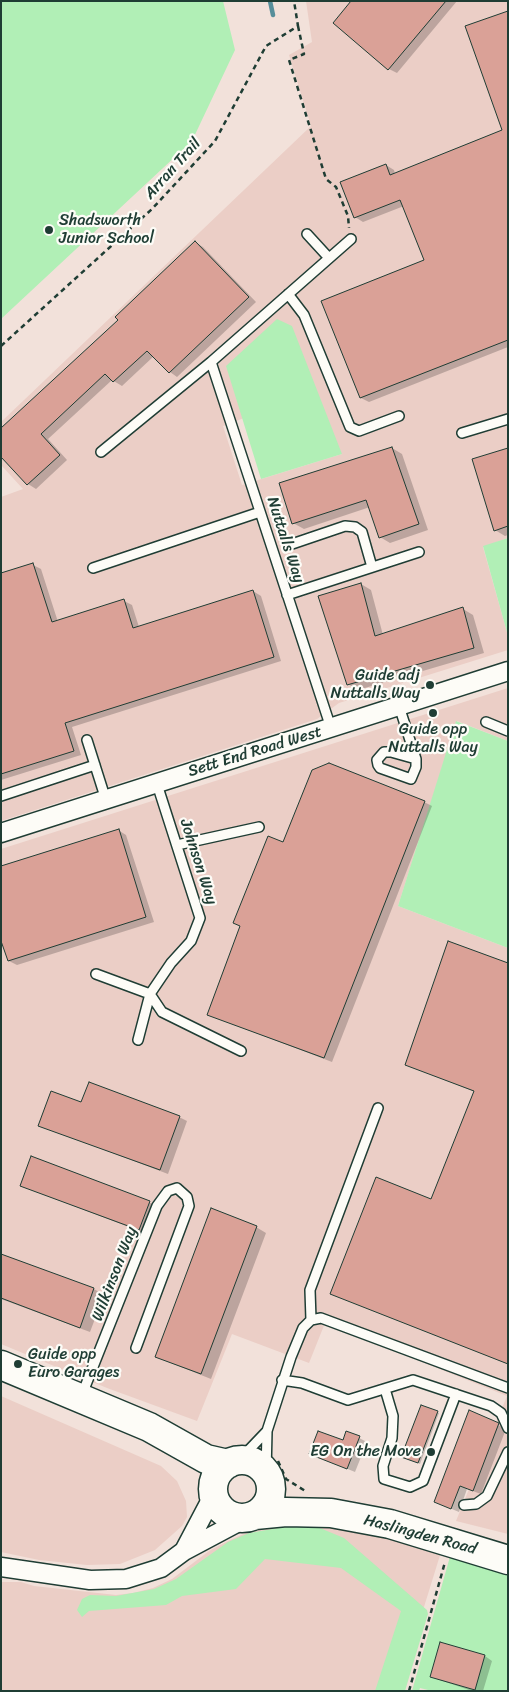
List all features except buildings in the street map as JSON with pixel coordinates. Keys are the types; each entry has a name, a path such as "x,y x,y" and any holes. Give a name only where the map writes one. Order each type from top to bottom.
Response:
{"highway":[{"path":"1,1365 149,1427 206,1459 231,1463 252,1462 267,1475 270,1494 268,1502 251,1516 238,1518 222,1511 177,1444"},
{"path":"213,1495 216,1477 231,1463"},
{"name":"Haslingden Road","path":"267,1475 289,1491 331,1513"},
{"name":"Haslingden Road","path":"251,1516 286,1512 331,1513 390,1524 508,1560"}],"street":[{"name":"Sett End Road West","path":"1,833 508,671"},
{"path":"184,1551 213,1495"},
{"path":"1,1567 72,1578 112,1581 152,1572 184,1551 251,1516"}],"lane":[{"path":"307,234 329,258"},
{"path":"101,452 211,362 351,239"},
{"path":"288,294 304,315 350,427 359,431 399,416"},
{"name":"Nuttalls Way","path":"211,362 331,728"},
{"path":"462,433 508,419"},
{"path":"93,568 260,512"},
{"path":"292,544 345,526 355,527 362,532 372,567"},
{"path":"287,595 419,552"},
{"path":"399,706 416,759"},
{"path":"486,722 508,731"},
{"path":"87,740 106,800"},
{"path":"1,796 96,765"},
{"name":"Johnson Way","path":"138,1040 150,994 171,963 191,941 200,918 157,784"},
{"path":"177,845 260,827"},
{"path":"96,974 150,994 162,1012 241,1051"},
{"path":"310,1320 310,1290 378,1108"},
{"name":"Wilkinson Way","path":"81,1397 157,1206 168,1191 177,1188 187,1197 189,1206 136,1348"},
{"path":"267,1475 267,1431 282,1380 303,1328 310,1320 320,1318 508,1388"},
{"path":"282,1380 302,1383 348,1400 413,1380 491,1406 500,1413 507,1425"},
{"path":"385,1389 393,1416 392,1438 382,1466 384,1479 410,1487 423,1480 456,1394"},
{"path":"231,1463 246,1453 267,1431"},
{"path":"464,1505 476,1504 487,1496 508,1452"}],"path":[{"path":"294,1 304,54 289,60 326,179 336,187 348,216 351,239"},
{"name":"Arran Trail","path":"1,346 152,209 215,141 266,46 298,26"},
{"path":"409,1691 451,1542"}],"shaded area":[{"path":"306,1 508,1 508,538 483,547 508,636 508,650 339,703 317,719 1,821 1,497 23,489 1,465 1,422 311,126 289,55 312,42","holes":["244,418 342,454 242,485 223,426"]},
{"path":"508,688 508,741 457,721 398,906 508,948 508,1534 456,1521 507,1396 325,1323 309,1363 232,1334 197,1421 107,1388 1,1344 1,849"},
{"path":"1,1396 161,1466 177,1481 186,1501 187,1517 182,1526 155,1550 120,1564 87,1565 39,1560 1,1552"},
{"path":"289,1524 350,1529 386,1535 441,1552 398,1691 1,1691 1,1582 21,1582 34,1586 116,1595 133,1593 153,1588 172,1579 209,1551 248,1532"}],"green space":[{"name":"Shadsworth Junior School","path":"1,1 223,1 235,50 192,141 1,319"},
{"path":"277,319 292,326 342,454 261,479 226,366"},
{"path":"508,538 508,636 483,546"},
{"path":"456,721 508,741 508,948 398,906"},
{"path":"290,1526 315,1526 344,1538 427,1610 428,1614 405,1691 375,1691 401,1611 341,1568 265,1559 236,1589 182,1596 166,1605 89,1611 82,1617 77,1610 82,1599 90,1595 116,1596 154,1589 176,1579 228,1542 249,1533"},
{"path":"451,1553 508,1571 508,1691 432,1691 420,1688 419,1691 412,1691","holes":["440,1642 485,1655 474,1690 430,1677"]}],"waterway":[{"path":"270,1 273,15"}],"place":[{"name":"Shadsworth Junior School","path":"49,230"},
{"name":"Guide adj Nuttalls Way","path":"430,685"},
{"name":"Guide opp Nuttalls Way","path":"433,713"},
{"name":"Guide opp Euro Garages","path":"18,1364"},
{"name":"EG On the Move","path":"431,1452"}]}
